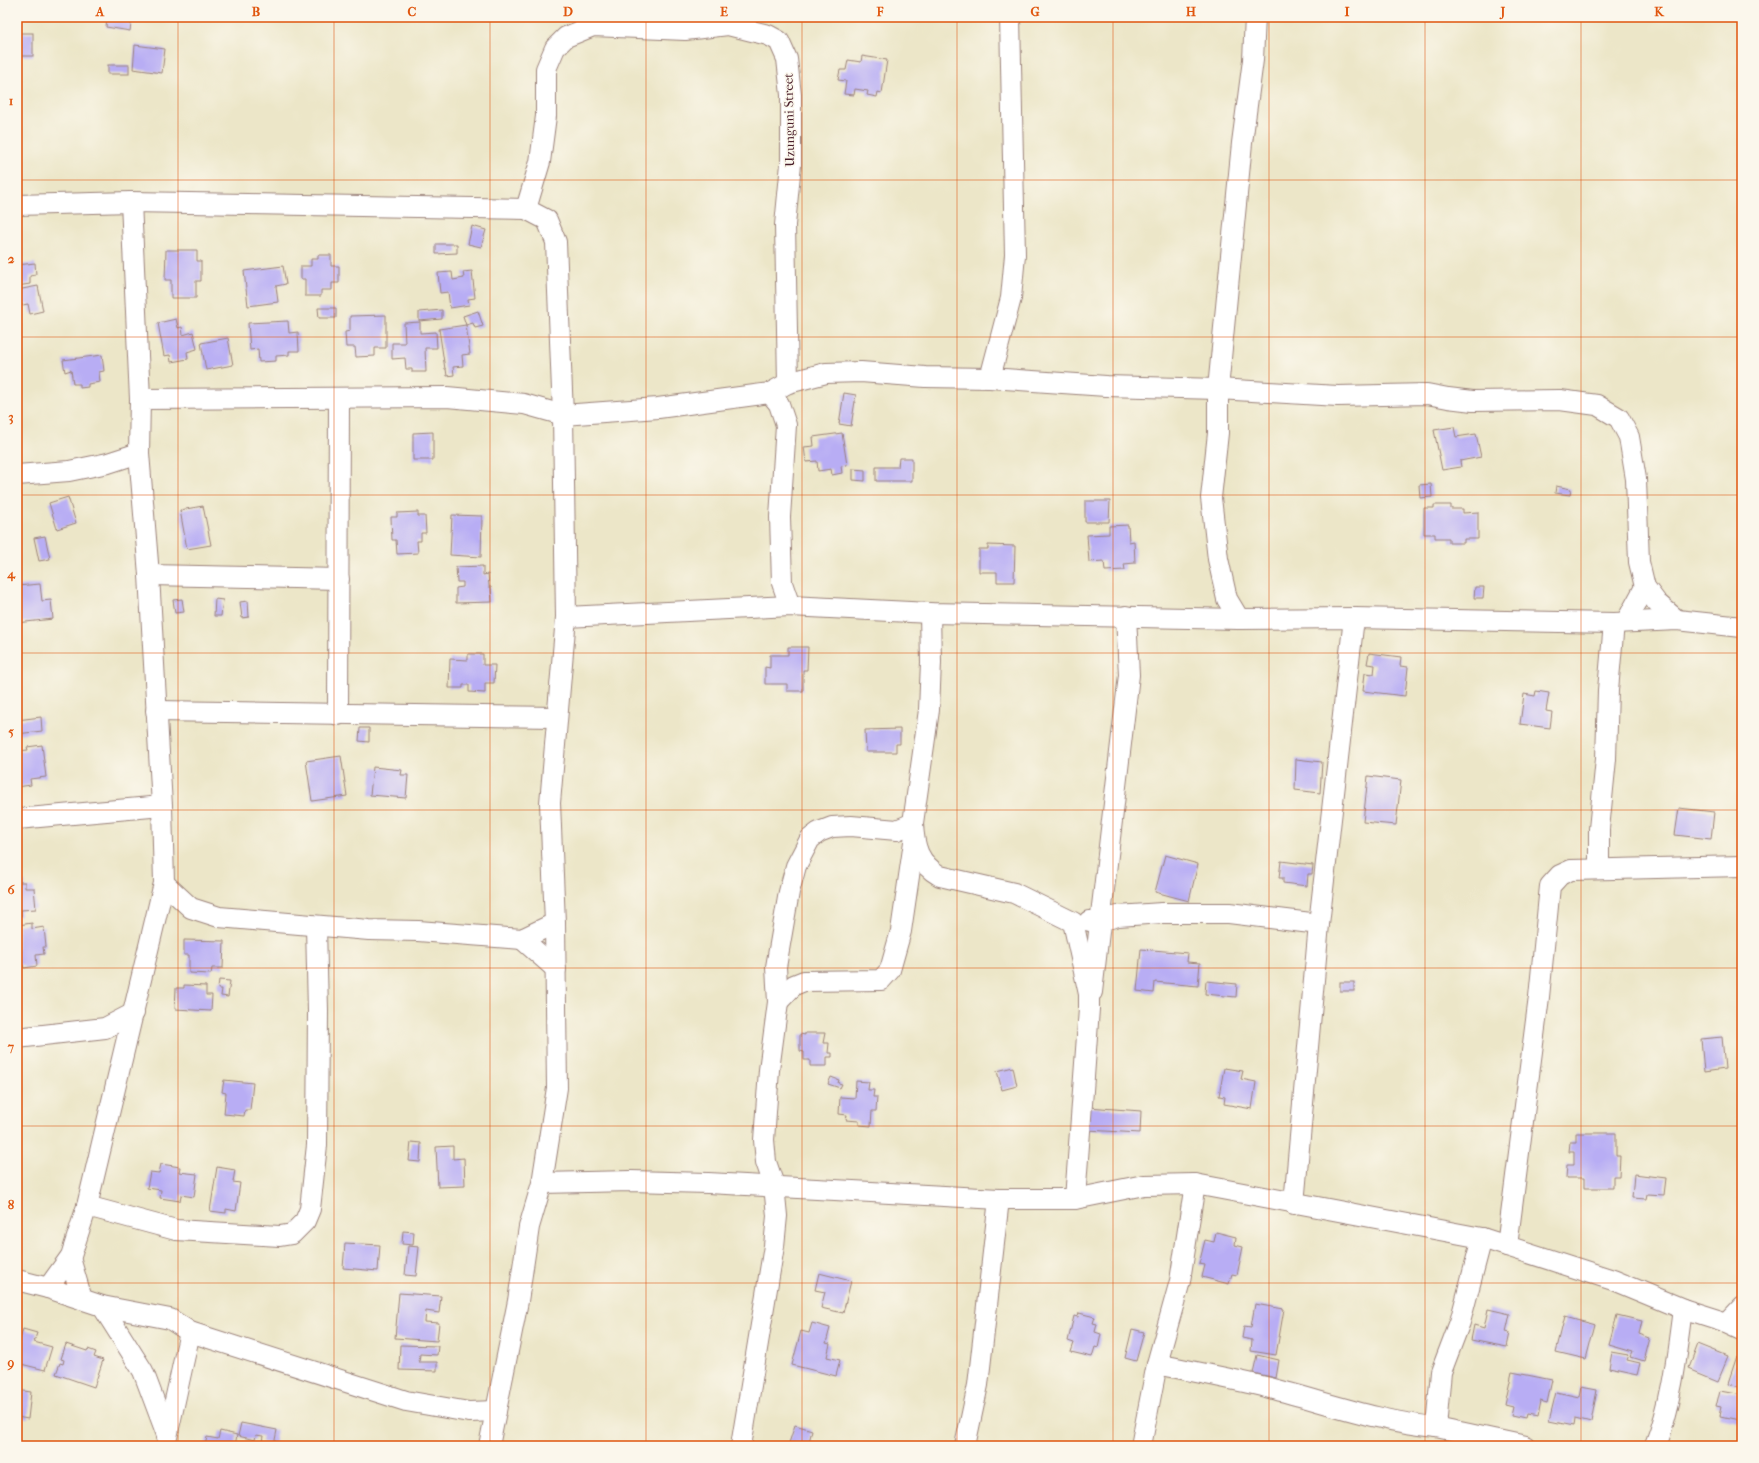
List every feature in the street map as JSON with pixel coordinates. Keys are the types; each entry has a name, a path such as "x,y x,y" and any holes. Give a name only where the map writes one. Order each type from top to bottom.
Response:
{"street":[{"path":"990,378 1011,298 1014,255 1010,17"},
{"path":"1239,618 1226,599 1218,559 1211,498 1218,433 1218,388 1242,143 1253,60 1255,17"},
{"name":"Uzunguni Street","path":"526,209 540,162 546,116 546,69 555,48 566,37 593,26 685,30 728,25 768,35 779,42 787,60 791,95 791,164 785,225 788,383"},
{"path":"17,206 131,202 526,209 547,220 556,242 563,415 566,617 556,717 550,803 555,923 557,1088 542,1183 529,1227 518,1301 489,1446"},
{"path":"48,1288 70,1258 87,1206 164,883 162,806 149,575 139,453 140,399 131,202"},
{"path":"140,399 447,397 524,404 563,415 658,408 770,393 788,383 826,374 861,372 926,377 990,378 1106,386 1218,388 1338,396 1427,394 1473,401 1560,400 1597,405 1619,418 1629,437 1636,479 1639,562 1644,587 1658,603 1677,620"},
{"path":"770,393 779,404 786,425 780,517 782,583 790,606"},
{"path":"338,715 339,398"},
{"path":"17,475 70,470 108,463 139,453"},
{"path":"149,575 339,579"},
{"path":"1599,868 1599,829 1606,759 1608,690 1620,622 1644,587"},
{"path":"566,617 790,606 930,613 1239,618 1354,618 1620,622 1677,620 1742,627"},
{"path":"778,1002 794,985 804,981 881,980 890,970 901,931 929,710 931,662 930,613"},
{"path":"1089,1009 1096,975 1100,921 1129,675 1126,616"},
{"path":"1294,1204 1319,924 1354,618"},
{"path":"156,711 338,715 556,717"},
{"path":"17,819 162,806"},
{"path":"741,1446 774,1246 777,1216 774,1185 766,1162 764,1140 769,1070 778,1002 776,967 788,899 796,866 810,839 819,832 832,827 850,826 897,830 913,833"},
{"path":"913,833 922,860 930,870 940,876 1014,893 1073,922 1100,921 1125,915 1162,913 1229,913 1319,924"},
{"path":"1507,1246 1539,997 1550,886 1560,875 1571,870 1599,868 1742,866"},
{"path":"164,883 191,908 219,917 369,930 418,931 522,939 555,923"},
{"path":"1073,922 1089,994 1075,1199"},
{"path":"87,1206 176,1230 280,1236 292,1234 305,1221 310,1209 317,1145 318,1011 316,926"},
{"path":"522,939 556,969"},
{"path":"17,1038 105,1028 134,1013"},
{"path":"105,1028 125,1051"},
{"path":"542,1183 631,1181 774,1185 999,1199 1075,1199 1144,1185 1195,1184 1294,1204 1482,1238 1613,1280 1683,1309 1734,1326 1742,1307"},
{"path":"1141,1446 1157,1364 1180,1281 1195,1184"},
{"path":"965,1446 978,1385 999,1199"},
{"path":"1436,1427 1441,1372 1460,1322 1482,1238"},
{"path":"70,1258 82,1299"},
{"path":"17,1280 48,1288 102,1306 170,1319 190,1332 406,1402 469,1412 496,1411"},
{"path":"102,1306 143,1371 166,1441"},
{"path":"1655,1446 1663,1424 1672,1389 1683,1309"},
{"path":"166,1441 190,1332"},
{"path":"1157,1364 1271,1388 1366,1415 1421,1426 1436,1427 1526,1446"}],"building":[{"path":"107,17 132,17 130,31 106,27"},
{"path":"17,33 33,33 33,56 17,56"},
{"path":"135,45 165,49 162,73 133,69"},
{"path":"862,56 887,60 882,93 878,92 877,97 867,95 868,91 855,89 854,95 844,94 846,81 838,80 840,70 846,70 848,60 861,62"},
{"path":"108,65 129,65 129,74 108,74"},
{"path":"472,226 486,230 481,247 468,244"},
{"path":"436,244 457,244 457,253 436,254"},
{"path":"166,250 197,250 197,261 201,261 201,281 196,281 196,298 171,298 171,280 165,280"},
{"path":"318,255 331,255 331,266 339,266 339,283 332,283 332,290 321,290 321,296 305,296 305,279 301,279 301,266 311,266 311,259 318,259"},
{"path":"35,263 36,275 30,276 30,284 17,286 17,265"},
{"path":"283,266 286,284 276,286 278,302 248,306 244,271"},
{"path":"472,271 475,298 468,299 469,305 450,308 448,292 440,293 438,273 452,272 453,280 464,278 463,272"},
{"path":"38,286 43,311 30,314 28,304 17,306 17,290"},
{"path":"318,308 336,308 336,318 319,318"},
{"path":"442,310 442,319 419,321 419,312"},
{"path":"478,311 483,326 475,328 473,323 466,325 463,316"},
{"path":"386,315 386,348 375,348 375,356 356,357 355,347 346,347 345,332 350,331 350,316"},
{"path":"176,319 178,328 182,327 183,335 193,332 197,349 187,352 188,359 171,362 170,355 164,356 158,323"},
{"path":"288,321 289,333 298,332 299,351 289,351 289,355 276,356 276,361 259,362 258,349 250,350 248,323"},
{"path":"420,322 420,333 436,332 437,348 425,348 426,372 412,372 412,369 406,369 405,358 392,359 392,343 405,343 404,323"},
{"path":"466,325 470,354 462,355 463,366 453,367 454,375 447,376 439,329"},
{"path":"228,338 233,365 206,370 201,343"},
{"path":"102,355 104,371 99,372 100,382 88,384 88,387 80,388 80,384 73,384 71,370 65,372 63,360"},
{"path":"844,393 856,395 851,426 839,424"},
{"path":"1454,427 1456,437 1476,434 1481,457 1460,461 1461,467 1442,470 1434,430"},
{"path":"433,432 433,460 413,460 413,433"},
{"path":"842,433 847,465 841,466 842,473 832,475 831,469 818,471 817,461 806,462 804,447 814,446 813,437"},
{"path":"899,458 912,458 912,481 876,481 876,467 898,467"},
{"path":"853,469 865,470 865,481 853,480"},
{"path":"1431,484 1432,497 1420,498 1419,485"},
{"path":"1556,486 1571,489 1570,495 1555,493"},
{"path":"68,497 76,523 57,529 49,503"},
{"path":"1085,501 1110,501 1109,522 1085,522"},
{"path":"1434,505 1451,505 1451,509 1463,509 1463,513 1478,512 1478,539 1464,539 1464,543 1449,543 1449,538 1435,538 1435,534 1424,534 1424,508 1434,508"},
{"path":"203,506 211,545 187,549 180,510"},
{"path":"418,512 418,516 425,516 426,533 421,533 421,541 417,541 418,553 397,554 396,540 392,540 391,517 397,517 397,513"},
{"path":"452,515 482,516 481,557 450,555"},
{"path":"1128,525 1129,542 1134,541 1135,563 1124,564 1125,570 1105,571 1104,561 1089,562 1087,535 1109,534 1109,526"},
{"path":"45,536 50,559 39,561 34,538"},
{"path":"988,545 1015,546 1014,582 997,582 997,572 979,572 979,549 988,549"},
{"path":"483,566 483,575 488,574 492,602 456,603 456,588 463,587 463,582 457,582 456,567"},
{"path":"40,584 42,601 51,600 53,619 17,623 17,586"},
{"path":"1475,587 1484,587 1483,598 1474,598"},
{"path":"182,599 184,612 175,613 173,600"},
{"path":"215,599 223,600 221,616 214,616"},
{"path":"248,601 249,617 242,618 240,602"},
{"path":"788,647 808,647 807,670 803,670 803,691 787,691 787,684 765,684 765,667 770,668 770,655 788,655"},
{"path":"1369,653 1401,657 1400,666 1408,667 1405,696 1363,691 1365,673 1374,674 1375,665 1367,664"},
{"path":"468,654 483,654 483,665 495,665 494,683 485,683 485,693 469,692 469,685 463,685 463,688 449,688 450,659 468,660"},
{"path":"1536,691 1549,693 1546,711 1552,712 1550,728 1520,724 1524,694 1535,696"},
{"path":"41,717 42,731 17,734 17,720"},
{"path":"360,728 369,728 369,742 359,741"},
{"path":"900,729 900,744 896,744 896,752 866,752 865,730"},
{"path":"42,745 46,777 30,779 31,785 17,787 17,751 28,750 27,747"},
{"path":"341,756 347,796 312,801 306,761"},
{"path":"1296,759 1322,762 1320,793 1295,790"},
{"path":"373,767 402,770 401,775 408,775 406,798 370,795"},
{"path":"1368,776 1401,780 1396,825 1363,822"},
{"path":"1679,808 1714,812 1711,839 1675,835"},
{"path":"1165,855 1198,864 1189,901 1155,892"},
{"path":"1281,861 1313,865 1312,874 1308,874 1307,886 1283,883 1283,878 1279,878"},
{"path":"17,882 25,882 25,888 34,888 36,909 21,910 21,916 17,917"},
{"path":"32,923 32,929 44,927 46,947 43,947 44,954 36,955 37,966 24,968 23,965 17,965 18,925"},
{"path":"184,940 224,941 223,968 212,968 211,974 189,973 189,955 184,955"},
{"path":"1141,949 1188,953 1187,962 1200,963 1198,986 1155,982 1154,993 1137,991"},
{"path":"219,980 230,981 228,997 221,996 222,989 218,989"},
{"path":"1206,981 1237,984 1236,997 1205,994"},
{"path":"1340,982 1354,982 1354,991 1340,991"},
{"path":"184,985 206,986 206,995 212,995 211,1011 175,1009 176,988 184,988"},
{"path":"805,1033 825,1033 823,1043 829,1043 828,1053 832,1053 832,1057 827,1057 827,1066 810,1066 810,1060 804,1060 804,1052 800,1051 800,1034 805,1035"},
{"path":"1722,1037 1725,1069 1704,1072 1701,1039"},
{"path":"1013,1067 1017,1086 1002,1090 997,1071"},
{"path":"1224,1068 1243,1071 1241,1079 1256,1082 1252,1109 1224,1104 1225,1097 1219,1096"},
{"path":"831,1077 839,1080 838,1083 842,1084 840,1088 828,1084"},
{"path":"224,1080 253,1083 250,1110 245,1110 244,1116 224,1114 226,1093 222,1092"},
{"path":"856,1081 869,1082 868,1090 874,1090 873,1097 877,1097 876,1111 872,1111 871,1126 859,1125 859,1121 846,1120 847,1115 839,1114 840,1097 855,1098"},
{"path":"1088,1107 1141,1111 1140,1133 1087,1130"},
{"path":"1576,1133 1616,1133 1616,1156 1620,1156 1619,1176 1613,1176 1613,1188 1584,1188 1584,1178 1566,1178 1567,1165 1574,1165 1574,1152 1569,1152 1570,1142 1576,1142"},
{"path":"411,1142 421,1143 420,1162 409,1161"},
{"path":"453,1146 453,1159 464,1158 465,1186 438,1187 436,1147"},
{"path":"161,1164 180,1167 179,1172 197,1174 194,1197 181,1195 180,1201 160,1198 161,1190 147,1188 150,1172 159,1173"},
{"path":"217,1167 235,1170 233,1182 240,1183 236,1211 226,1209 226,1213 210,1211"},
{"path":"1634,1174 1666,1178 1664,1195 1647,1194 1646,1199 1632,1198"},
{"path":"403,1231 414,1232 413,1245 402,1244"},
{"path":"1216,1232 1236,1237 1235,1245 1243,1247 1237,1275 1232,1274 1229,1284 1202,1277 1205,1265 1199,1264 1205,1240 1214,1242"},
{"path":"345,1243 380,1245 378,1271 343,1268"},
{"path":"408,1246 419,1247 416,1276 405,1275"},
{"path":"819,1273 851,1281 843,1313 821,1308 825,1292 815,1290"},
{"path":"399,1293 441,1296 439,1313 426,1311 425,1322 439,1323 437,1341 395,1338"},
{"path":"1255,1304 1284,1309 1276,1355 1251,1351 1252,1340 1242,1338 1244,1326 1251,1327"},
{"path":"1488,1309 1510,1314 1506,1332 1510,1333 1507,1347 1471,1340 1474,1325 1484,1328"},
{"path":"1079,1313 1095,1317 1093,1323 1097,1324 1095,1332 1101,1334 1098,1348 1095,1347 1092,1357 1071,1352 1074,1343 1068,1341 1074,1316 1078,1317"},
{"path":"1617,1315 1642,1321 1639,1334 1650,1338 1644,1361 1631,1357 1633,1352 1609,1345"},
{"path":"1565,1316 1595,1324 1586,1359 1556,1352"},
{"path":"812,1323 830,1328 826,1343 830,1344 827,1357 840,1360 836,1376 792,1365 801,1331 809,1333"},
{"path":"23,1329 37,1333 34,1342 52,1347 45,1370 17,1363 17,1350"},
{"path":"1132,1329 1144,1332 1136,1361 1125,1358"},
{"path":"66,1344 87,1351 88,1349 96,1352 94,1357 103,1360 94,1387 56,1374 60,1363 63,1364 64,1360 61,1359"},
{"path":"1698,1344 1728,1356 1718,1380 1689,1368"},
{"path":"400,1345 438,1346 437,1355 420,1354 419,1362 437,1362 437,1371 399,1370"},
{"path":"1612,1352 1629,1355 1627,1360 1640,1363 1637,1375 1609,1369"},
{"path":"1257,1355 1279,1360 1276,1378 1253,1373"},
{"path":"1737,1356 1742,1358 1742,1387 1728,1383"},
{"path":"1512,1372 1552,1380 1547,1403 1540,1401 1537,1416 1526,1414 1525,1418 1511,1415 1513,1406 1505,1404"},
{"path":"1581,1387 1597,1390 1591,1422 1575,1418 1574,1426 1549,1421 1556,1392 1579,1397"},
{"path":"17,1390 31,1392 28,1419 17,1417"},
{"path":"1720,1390 1742,1394 1738,1421 1719,1417 1721,1408 1716,1407"},
{"path":"241,1423 277,1430 274,1445 262,1442 263,1436 256,1435 255,1440 238,1436"},
{"path":"795,1425 812,1430 809,1442 821,1446 788,1446"},
{"path":"220,1431 237,1435 235,1446 205,1446 207,1437 218,1439"}]}
